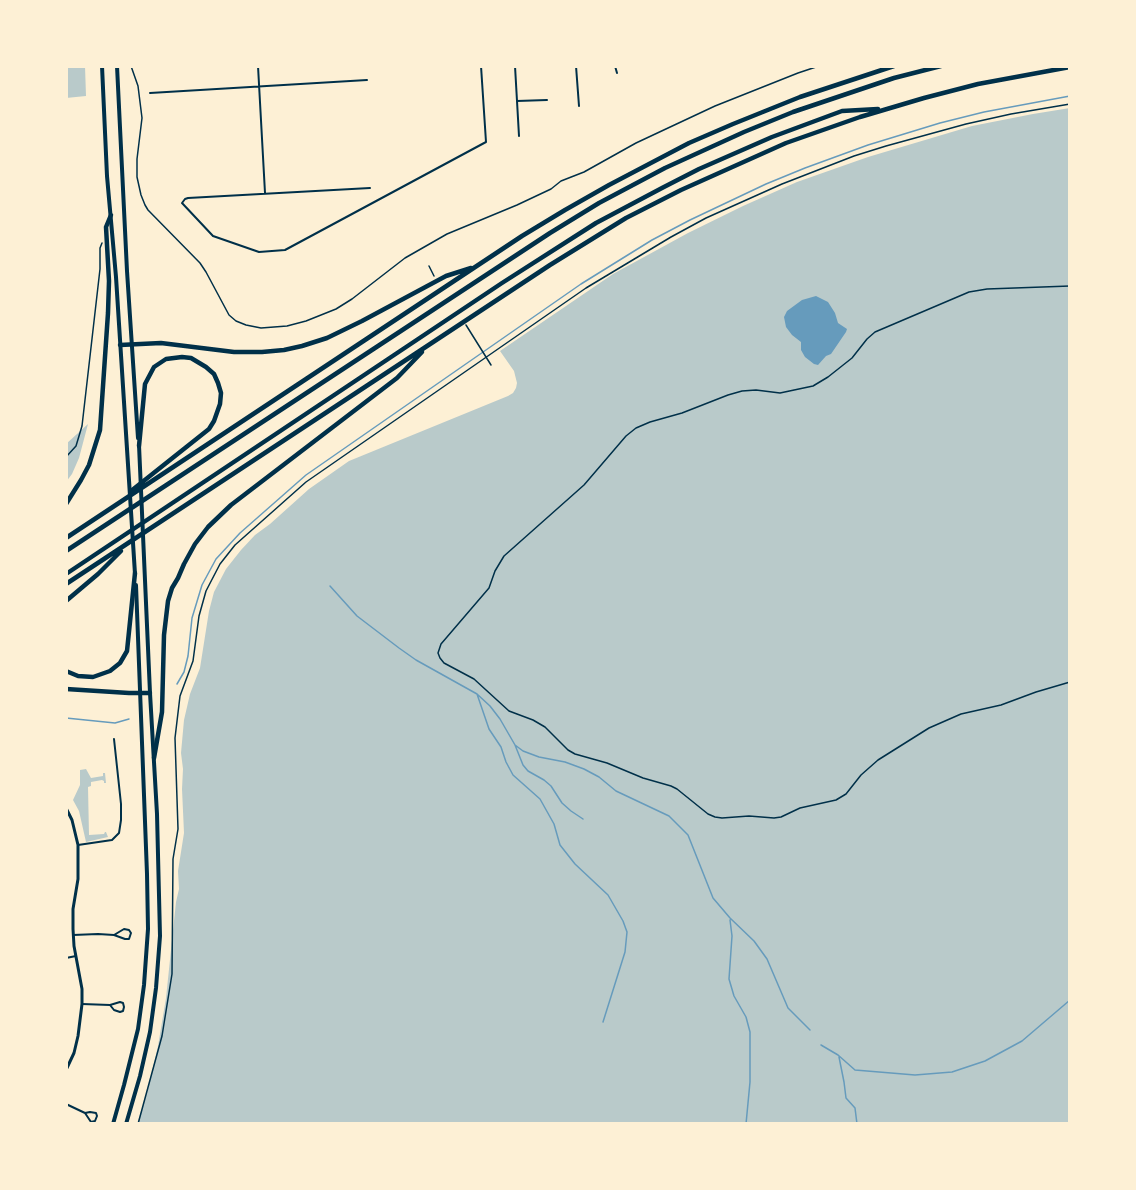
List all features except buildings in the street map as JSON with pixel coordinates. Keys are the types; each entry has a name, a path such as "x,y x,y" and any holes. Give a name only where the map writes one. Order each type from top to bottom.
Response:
{"highway":[{"path":"66,538 476,266 574,205 649,163 733,123 800,97 894,66"},
{"path":"66,551 540,239 599,203 665,168 794,111 894,78 941,66"},
{"path":"66,584 580,245 626,218 681,190 786,143 821,130 886,108 978,84 1070,67"},
{"path":"66,574 502,283 596,224 699,169 772,137 842,111 886,108"},
{"path":"66,504 89,465 100,430 109,280 106,226 111,215"},
{"path":"120,345 161,343 234,352 262,352 293,348 327,338 446,276 476,266"},
{"path":"154,758 162,712 164,635 168,601 172,588 195,544 208,527 231,505 397,378 428,346"},
{"path":"113,507 208,429 214,421 220,404 221,393 214,374 191,358 166,359 154,367 145,384 139,446"},
{"path":"66,601 98,574 127,544"},
{"path":"66,671 85,677 99,676 115,668 124,657 127,651 135,571"},
{"path":"66,689 150,693"}],"main road":[{"path":"102,66 107,176 135,571 148,929 138,1029 112,1124"},
{"path":"117,66 131,344 140,462 159,849 160,936 150,1032 126,1124"}],"street":[{"path":"258,66 265,193"},
{"path":"370,188 185,199 182,203 213,236 259,252 285,250 486,142 481,66"},
{"path":"515,66 519,136"},
{"path":"576,66 579,106"},
{"path":"615,66 617,73"},
{"path":"150,93 367,80"},
{"path":"517,101 547,100"},
{"path":"78,845 111,840 119,833 121,804 114,739"},
{"path":"66,808 75,828 78,845 78,879 73,909 73,935 82,1004 74,1053 66,1070"},
{"path":"73,935 114,935 129,939 131,933 124,929 114,935"},
{"path":"66,958 76,956"},
{"path":"82,1004 110,1005 120,1002 123,1004 123,1011 114,1010 110,1005"},
{"path":"66,1104 85,1113"}],"path":[{"path":"418,250 456,230 551,189 561,181 584,172 636,143 715,106 819,66"},
{"path":"138,1124 162,1036 171,985 173,859 178,829 175,738 180,696 193,661 203,599 220,564 235,545 306,482 355,447 586,288 715,214 821,168 886,146 989,119 1070,104"},
{"path":"66,457 76,446 82,426 102,242"},
{"path":"1070,286 987,289 969,292 875,332 846,362 813,386 780,393 742,391 636,428 626,436 584,485 504,556 489,588 445,638 438,650 444,663 474,679 508,711 548,728 566,748 575,754 605,762 643,778 671,786 710,815 722,818 781,817 800,808 836,800 846,795 874,764 929,728 961,714 1001,705 1070,682"}],"shaded area":[{"path":"66,66 85,66 86,96 66,98"},
{"path":"1070,108 1070,1124 137,1124 158,1046 179,889 178,871 184,833 181,753 184,720 190,694 200,668 214,592 226,569 241,550 255,535 309,489 349,461 513,393 517,383 514,371 500,351 613,274 688,233 797,182 868,157 972,126"},
{"path":"88,424 79,458 66,482 66,444"},
{"path":"86,769 91,778 103,776 105,773 106,783 102,780 91,782 91,786 88,787 89,835 106,832 108,837 86,842 79,811 73,800 80,785 80,770"}],"water":[{"path":"816,296 828,302 838,323 847,329 831,354 818,365 805,357 801,350 801,342 786,327 784,317 787,311 802,300"}],"waterway":[{"path":"177,684 184,672 192,618 202,585 216,559 240,533 306,475 581,284 652,240 690,220 805,168 868,145 940,123 984,112 1070,96"},
{"path":"330,586 357,616 399,648 477,694 490,706 515,745 523,751 584,769 599,777 616,791 669,816 688,835 713,898 754,941 767,959 788,1008 810,1030"},
{"path":"477,694 489,729 501,747 513,775 540,799 554,824 560,845 575,864 608,895 623,921 627,932 625,952 603,1022"},
{"path":"66,718 115,723 129,719"},
{"path":"515,745 528,771 551,786 562,803 583,819"},
{"path":"730,920 732,936 729,979 734,996 746,1017 750,1032 750,1082 746,1124"},
{"path":"821,1045 838,1055 855,1070 915,1075 952,1072 985,1061 1022,1041 1070,1000"},
{"path":"839,1057 846,1098 855,1108 857,1124"}]}
